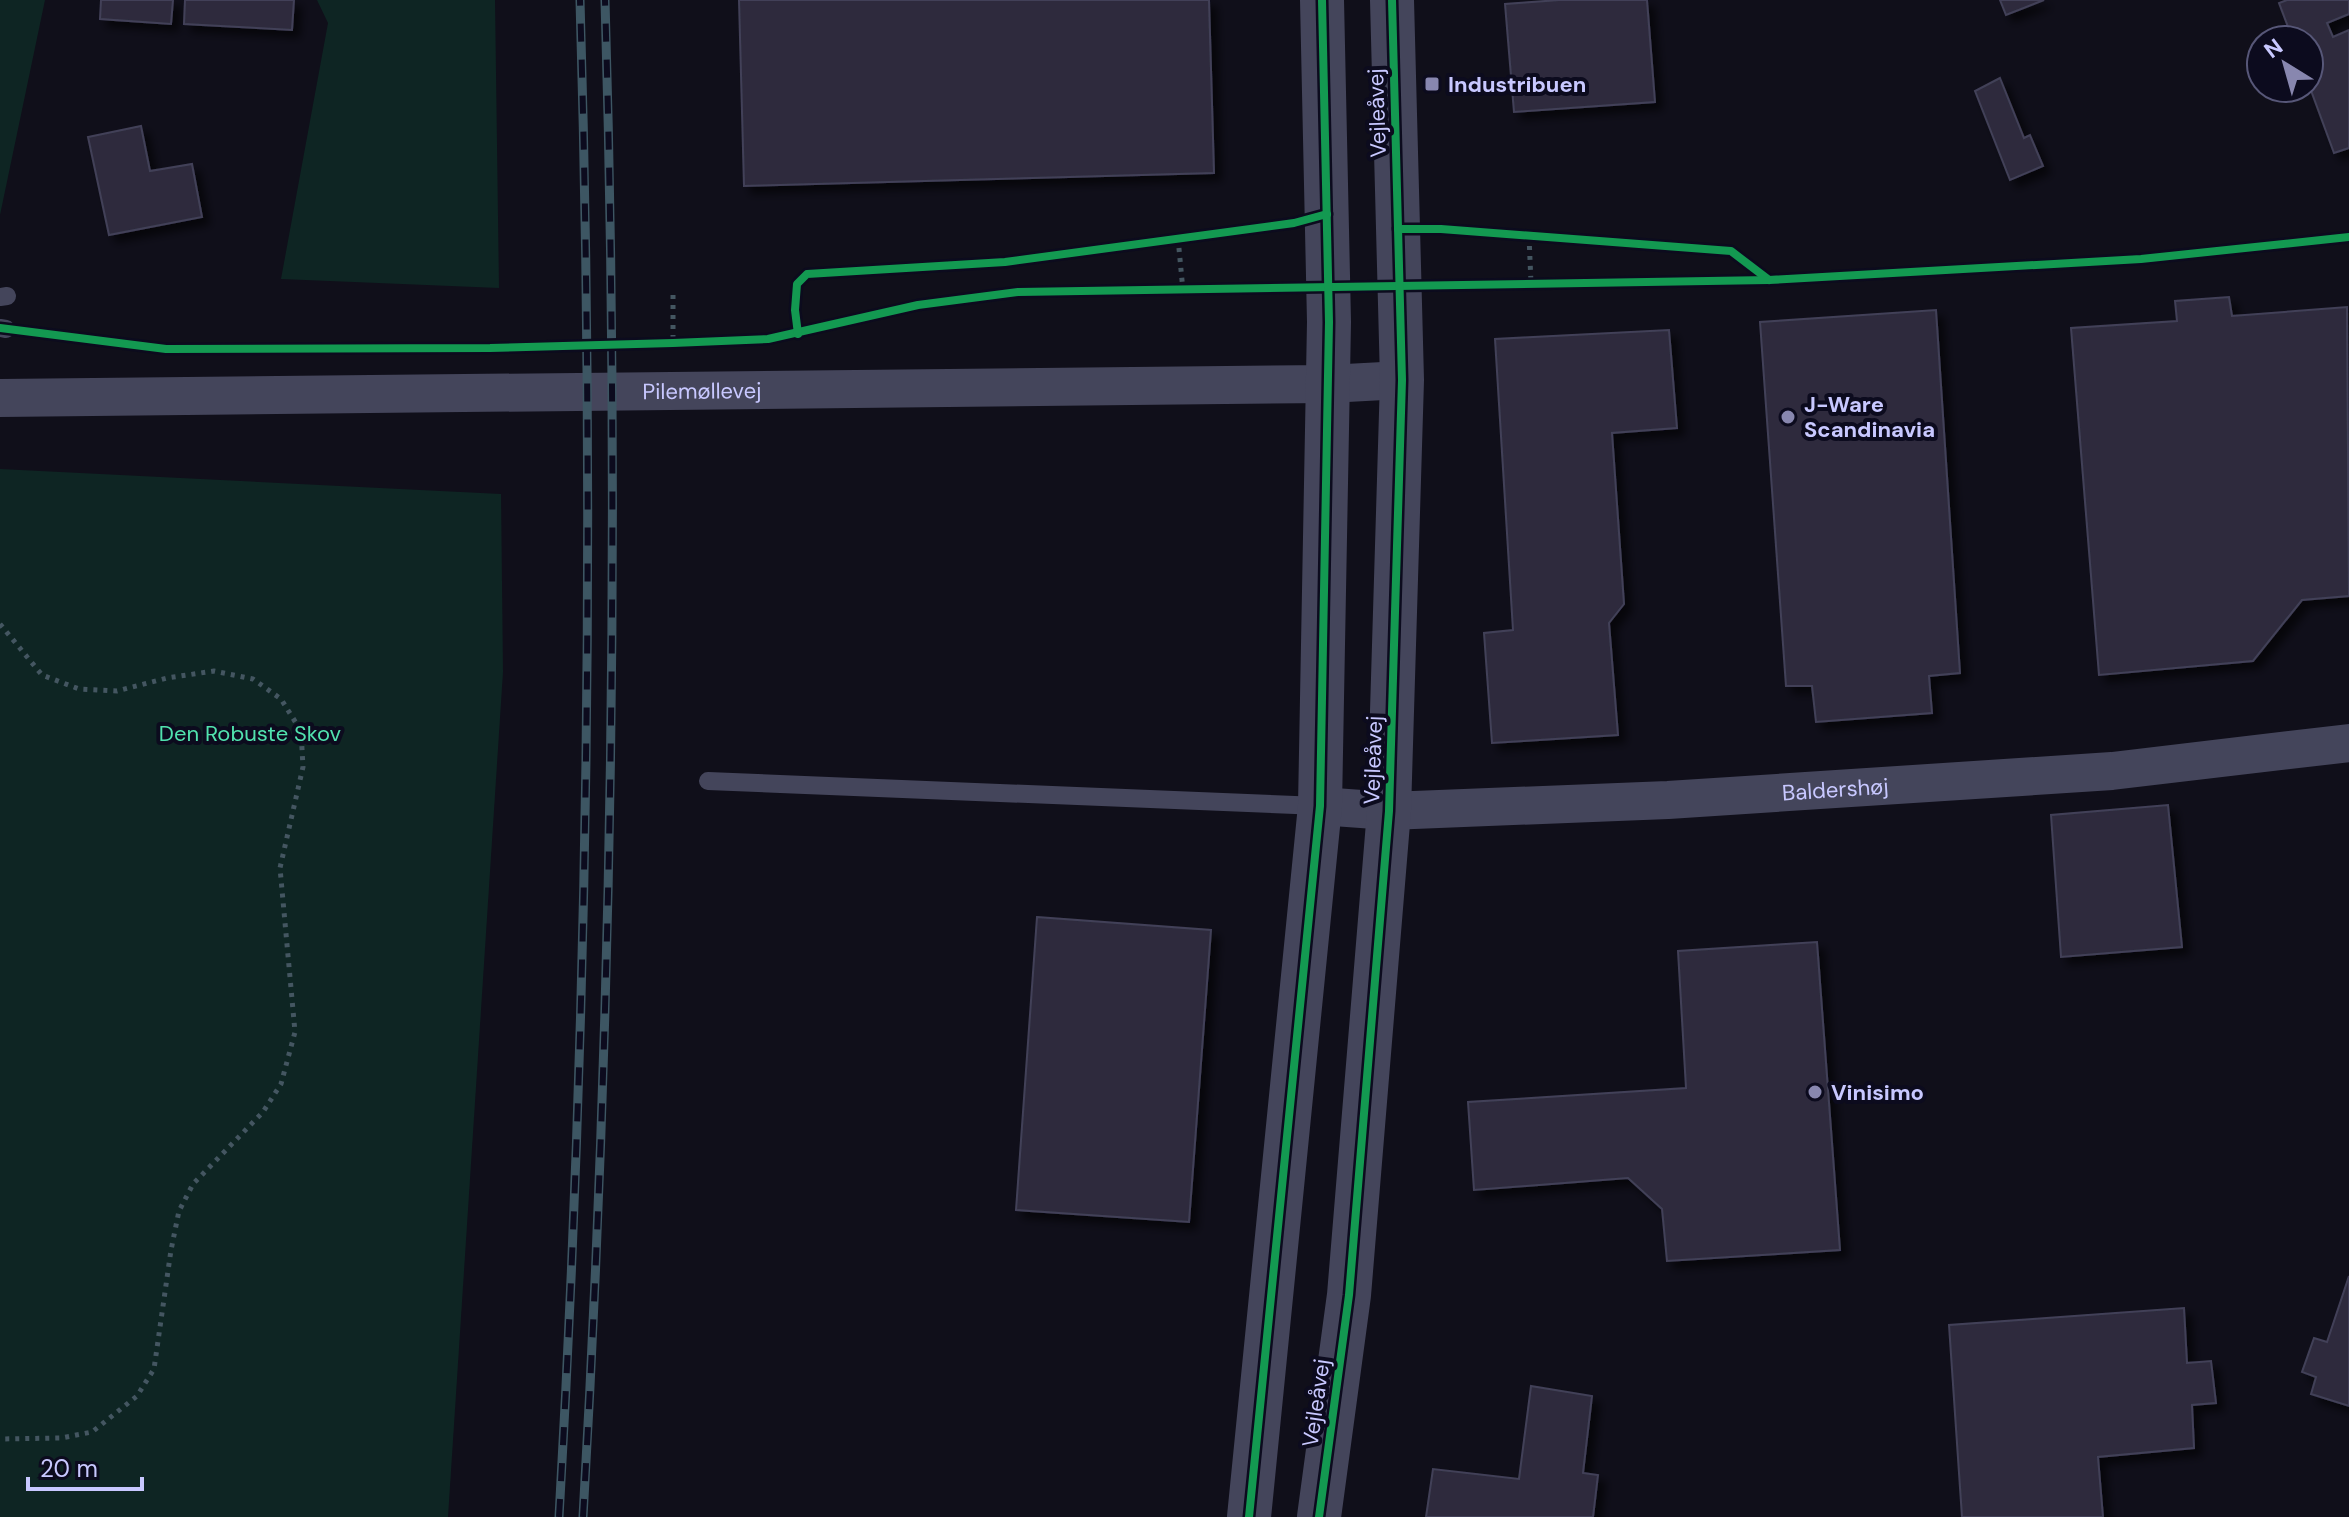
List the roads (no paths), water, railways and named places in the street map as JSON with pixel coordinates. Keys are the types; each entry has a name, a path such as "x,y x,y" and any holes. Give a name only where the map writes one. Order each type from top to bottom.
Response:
{"street":[{"path":"1249,1517 1320,806 1329,322 1322,0"},
{"name":"Vejleåvej","path":"1319,1517 1349,1295 1389,811 1402,380 1392,0"},
{"name":"Pilemøllevej","path":"0,398 1328,384 1402,380"},
{"name":"Baldershøj","path":"1320,806 1389,811 1668,800 2112,771 2349,743"}],"lane":[{"path":"708,781 1320,806"}],"railway":[{"path":"559,1517 577,1138 586,759 587,379 580,0"},
{"path":"583,1517 601,1138 610,759 612,379 605,0"}],"place":[{"name":"Industribuen","path":"1432,84"},
{"name":"J-Ware Scandinavia","path":"1788,417"},
{"name":"Vinisimo","path":"1815,1092"}],"park label":[{"name":"Den Robuste Skov","path":"250,733"}]}
